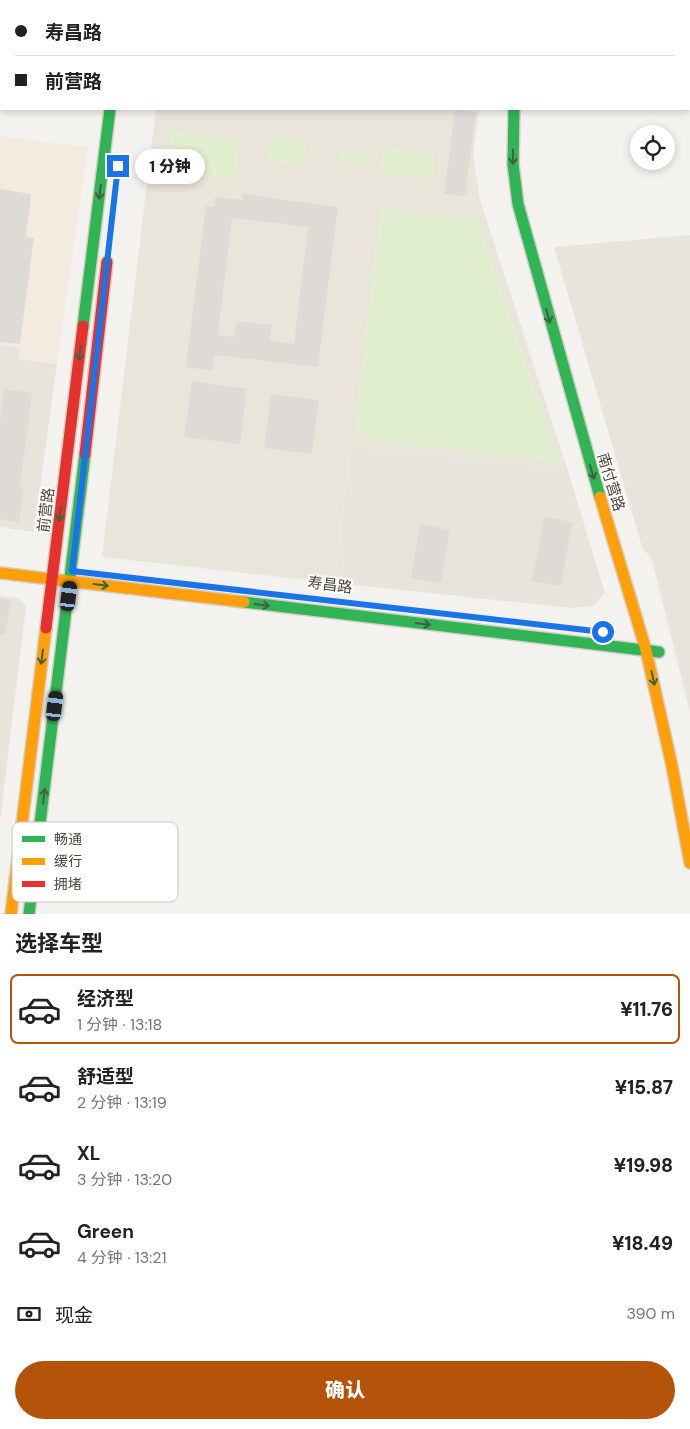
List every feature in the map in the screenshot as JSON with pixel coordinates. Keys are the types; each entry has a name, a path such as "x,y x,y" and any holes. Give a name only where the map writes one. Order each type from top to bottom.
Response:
{"street":[{"name":"前营路","path":"22,822 110,110"},
{"name":"南付营路","path":"514,110 513,164 518,204 637,635 646,650 672,766 690,863"},
{"path":"41,822 109,246"},
{"name":"寿昌路","path":"0,562 18,570 52,577 71,576 347,602"},
{"name":"寿昌路","path":"0,573 18,570"},
{"path":"18,570 37,586 44,596 48,608"},
{"name":"寿昌路","path":"71,576 646,650 662,657 657,638 637,635"},
{"path":"52,577 63,596 67,611"}],"shaded area":[{"path":"156,110 479,110 473,156 480,200 567,468 351,446 335,583 102,557"},
{"path":"0,136 88,147 57,364 18,359 20,348 0,345"},
{"path":"690,235 690,712 651,556 643,550 554,247"},
{"path":"0,345 20,348 19,359 57,364 34,532 0,527"},
{"path":"351,446 567,468 605,593 594,606 573,608 335,583"},
{"path":"0,596 18,598 26,606 0,822"}],"green space":[{"path":"170,132 241,141 236,179 165,170"},
{"path":"269,137 306,141 303,165 266,161"},
{"path":"382,148 435,153 433,179 380,174"},
{"path":"339,150 369,153 368,166 338,162"},
{"path":"380,209 478,220 560,461 380,443 364,438 354,427"}],"building":[{"path":"455,110 476,113 465,196 444,194"},
{"path":"0,189 31,194 26,237 34,238 20,344 0,342"},
{"path":"243,194 338,207 318,367 215,355 213,371 186,367 206,206 214,207 215,197 242,200","holes":["232,218 308,227 294,344 270,341 272,325 236,321 234,337 218,335"]},
{"path":"192,381 247,389 240,444 184,437"},
{"path":"4,389 32,393 20,487 24,487 19,522 0,519 0,419"},
{"path":"271,394 319,400 312,454 264,448"},
{"path":"544,517 572,522 561,586 532,581"},
{"path":"420,524 450,530 441,583 411,578"},
{"path":"0,598 11,600 5,635 0,635"}],"traffic: fast":[{"path":"83,326 110,110"},
{"path":"514,110 513,164 518,204 600,497"},
{"path":"40,822 85,454"},
{"path":"244,602 659,652"},
{"path":"29,914 30,902"}],"traffic: slow":[{"path":"600,497 646,650 672,766 690,863"},
{"path":"0,573 244,602"},
{"path":"22,822 46,628"},
{"path":"11,914 12,902"}],"traffic: jam":[{"path":"85,454 107,262"},
{"path":"46,628 83,326"}],"route":[{"path":"118,166 72,571 603,632"}]}
